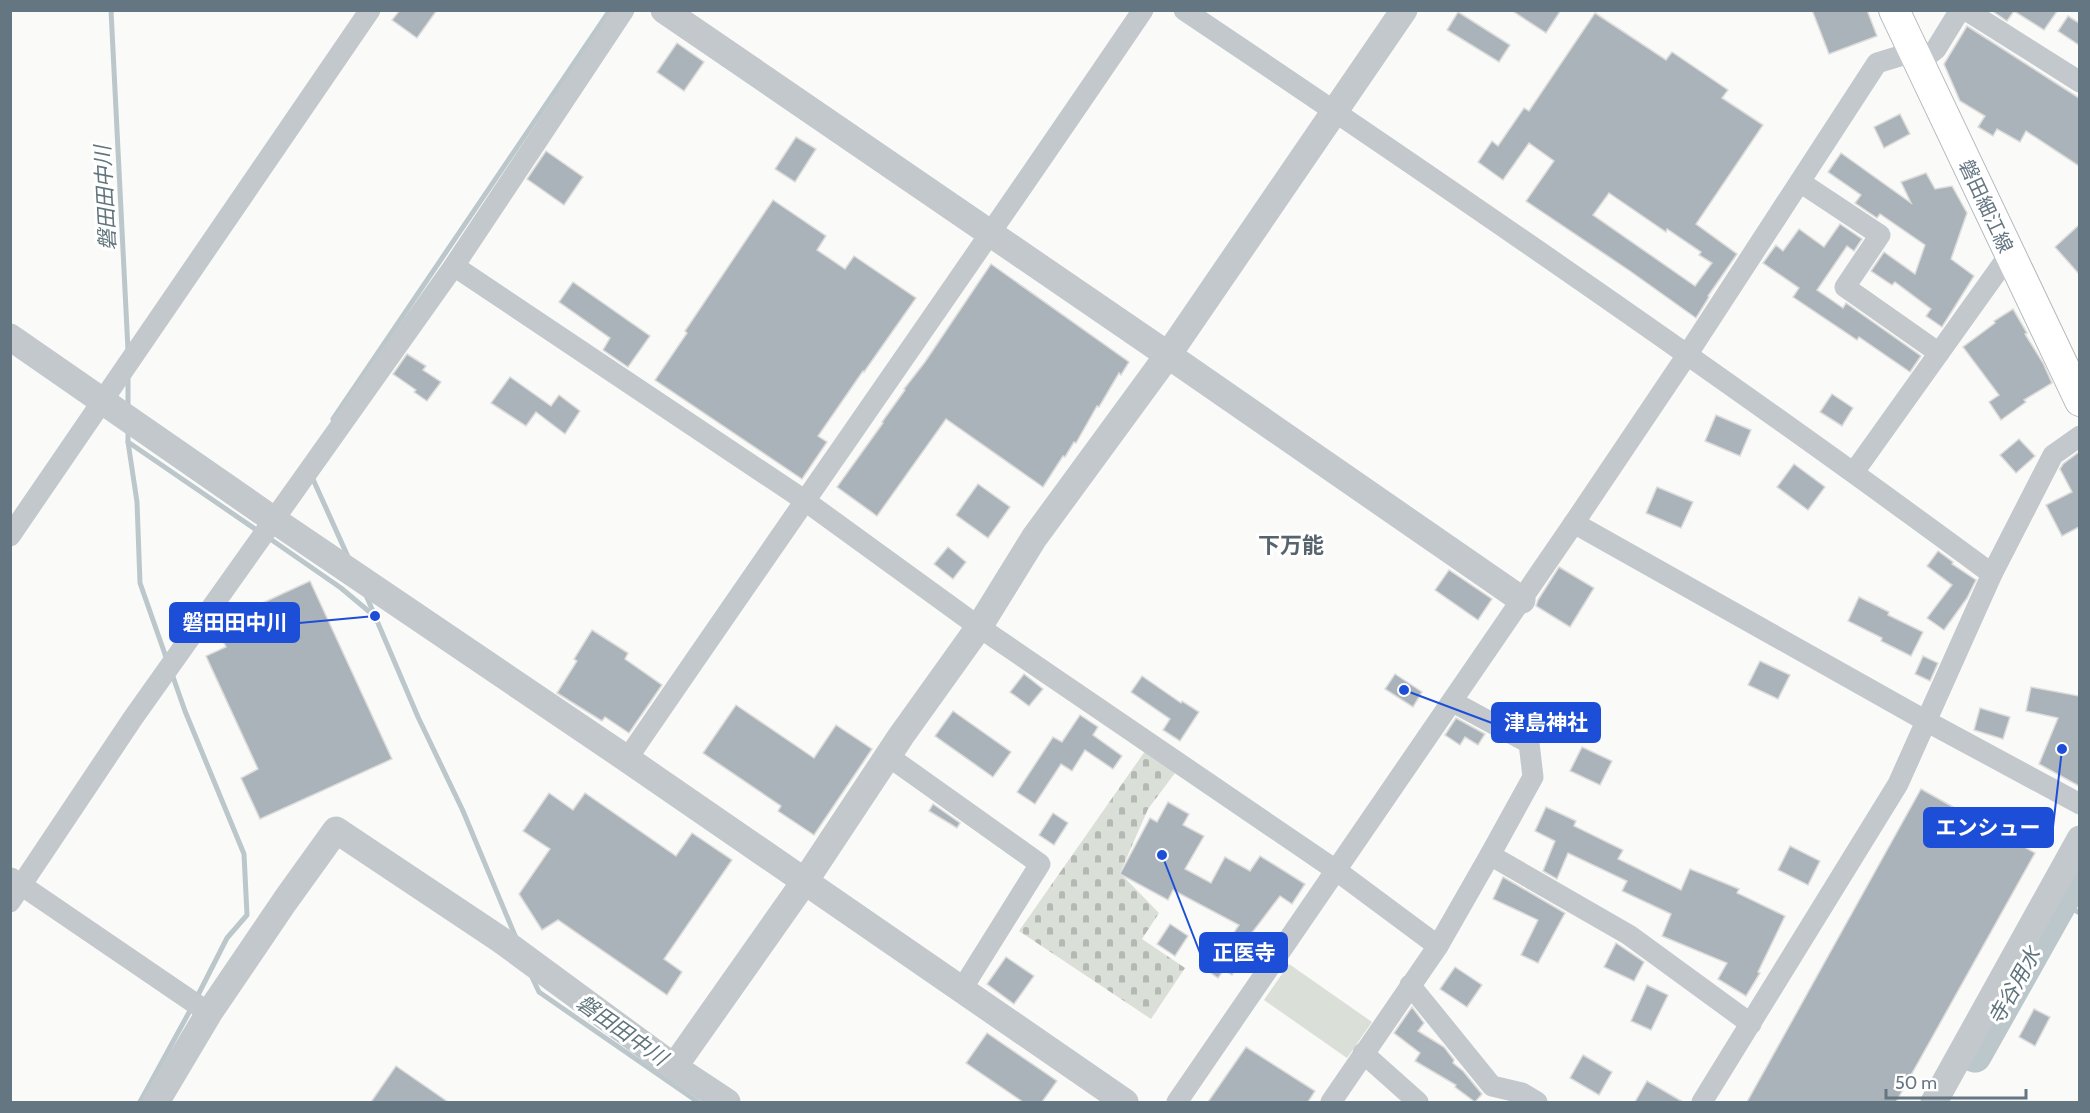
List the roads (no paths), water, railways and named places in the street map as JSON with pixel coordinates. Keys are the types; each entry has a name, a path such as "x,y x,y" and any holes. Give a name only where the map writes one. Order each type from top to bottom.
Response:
{"main road":[{"name":"磐田細江線","path":"1894,10 2079,401"}],"street":[{"path":"10,536 370,10"},
{"path":"209,1013 14,889 454,266 624,10"},
{"path":"664,10 1522,600"},
{"path":"627,759 804,500 991,234 1143,10"},
{"path":"1184,10 1335,111 1688,355 1854,472 1992,574"},
{"path":"674,1067 979,627 1034,538 1168,355 1404,10"},
{"path":"1177,1102 1453,702 1688,355 1877,63 1931,53 1960,10"},
{"path":"1966,10 2078,77"},
{"path":"1800,182 1880,235 1845,287 1939,353"},
{"path":"1854,472 2009,255"},
{"path":"454,266 804,500 979,627 1337,871 1438,946"},
{"path":"10,337 1125,1102"},
{"path":"1702,1102 1898,784 1992,574 2053,454 2079,436"},
{"path":"1574,524 2079,804"},
{"path":"1331,1102 1438,946 1533,777 1529,743 1453,702"},
{"path":"888,756 1040,864 962,989"},
{"path":"156,1102 209,1013 336,830 501,940 674,1067 727,1102"},
{"path":"1934,1102 2079,839"},
{"path":"1490,855 1629,935 1750,1024"},
{"path":"1410,985 1492,1086 1522,1093 1537,1102"},
{"path":"1363,1053 1418,1102"}],"waterway":[{"name":"磐田田中川","path":"111,10 128,350"},
{"name":"磐田田中川","path":"333,419 610,10"},
{"name":"磐田田中川","path":"128,375 128,407"},
{"name":"磐田田中川","path":"128,429 128,442 258,531"},
{"path":"128,442 137,502 140,583 167,660"},
{"name":"磐田田中川","path":"312,477 349,559"},
{"name":"磐田田中川","path":"266,536 341,588 372,614"},
{"name":"磐田田中川","path":"366,595 418,717 463,811 516,938"},
{"path":"172,674 244,854 247,915 227,938 196,999"},
{"name":"寺谷用水","path":"1975,1056 2080,869"},
{"path":"2061,903 2080,913"},
{"name":"磐田田中川","path":"532,977 539,992 698,1102"},
{"path":"140,1102 192,1007"}],"place":[{"name":"磐田田中川","path":"375,616"},
{"name":"津島神社","path":"1404,690"},
{"name":"エンシュー","path":"2062,749"},
{"name":"正医寺","path":"1162,855"}],"district":[{"name":"下万能","path":"1291,545"}]}
